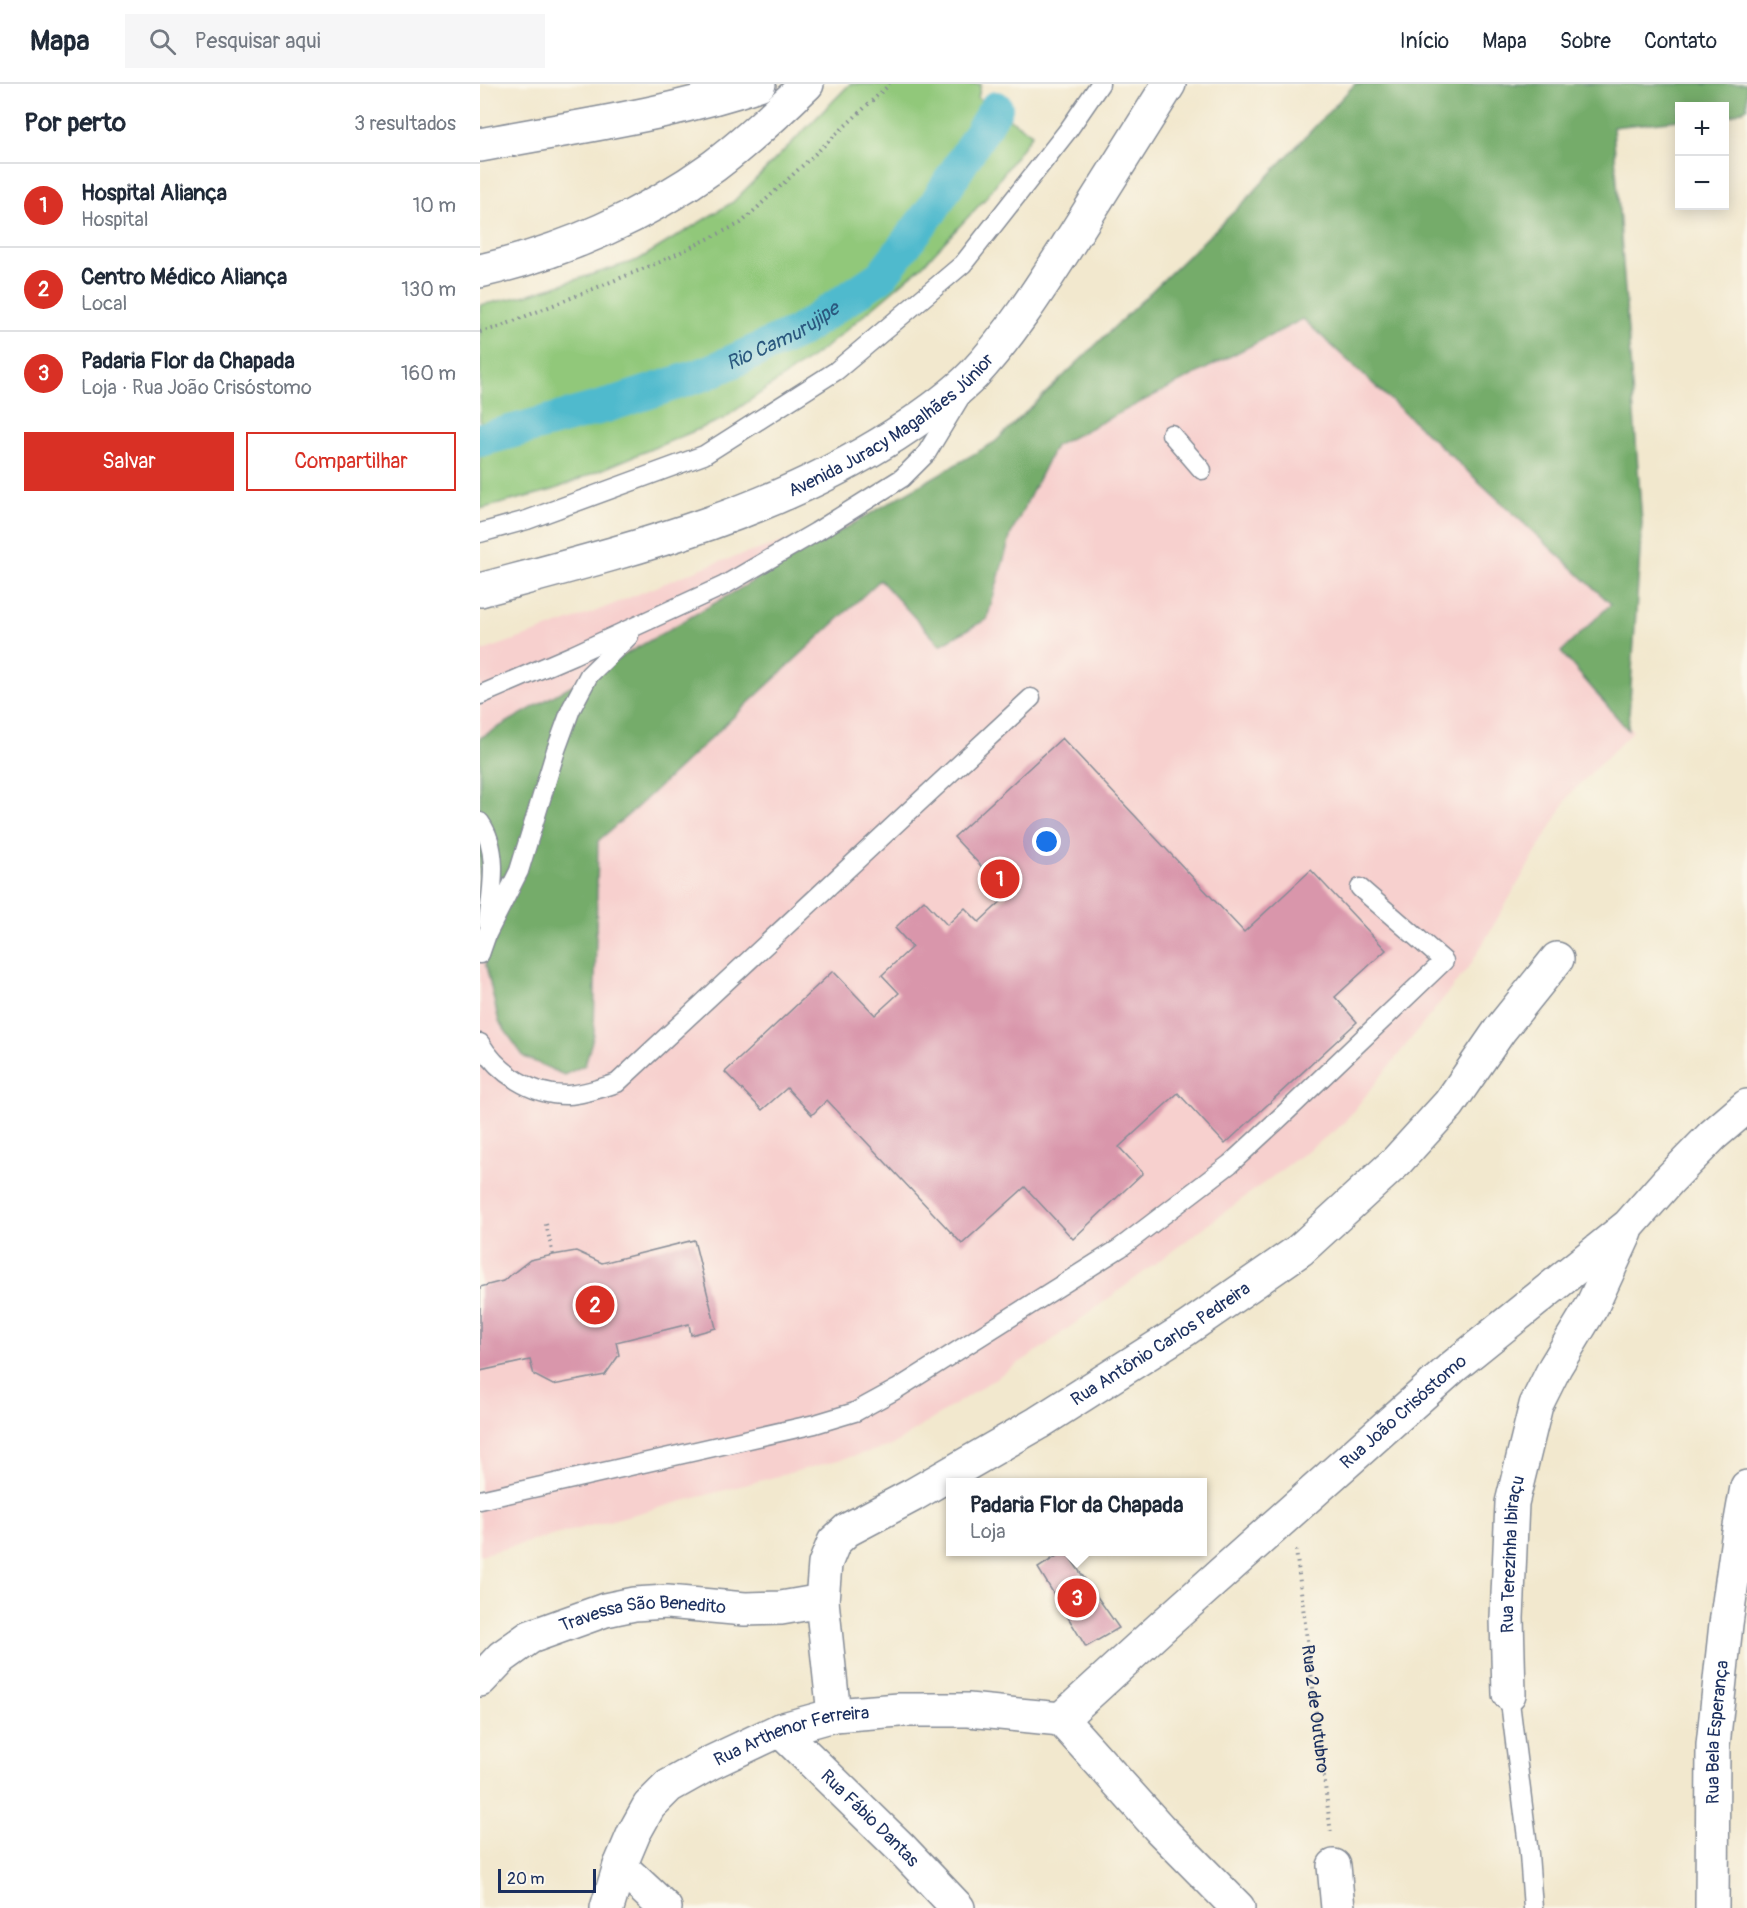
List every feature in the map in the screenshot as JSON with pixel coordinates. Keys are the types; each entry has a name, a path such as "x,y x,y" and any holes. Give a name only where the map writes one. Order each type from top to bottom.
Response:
{"street":[{"path":"480,145 658,112 724,96 759,84"},
{"path":"480,271 584,239 654,203 713,166 770,119 807,84"},
{"name":"Avenida Juracy Magalhães Júnior","path":"480,590 663,540 733,516 800,488 865,454 920,419 973,375 1009,332 1037,293 1169,84"},
{"name":"Rua Antônio Carlos Pedreira","path":"834,1715 822,1601 825,1564 834,1542 847,1530 1038,1423 1186,1329 1300,1250 1396,1162 1449,1104 1500,1030 1557,959"},
{"name":"Rua João Crisóstomo","path":"1061,1719 1453,1367 1629,1225 1713,1134 1747,1106"},
{"name":"Rua Terezinha Ibiraçu","path":"1509,1694 1507,1618 1512,1503 1536,1405 1555,1367 1592,1306 1629,1225"},
{"name":"Rua Bela Esperança","path":"1712,1908 1713,1745 1737,1538 1747,1487"},
{"name":"Travessa São Benedito","path":"480,1680 502,1657 531,1637 605,1610 634,1604 667,1602 745,1609 781,1608 822,1601"},
{"name":"Rua Arthenor Ferreira","path":"607,1908 620,1866 649,1806 669,1786 710,1763 780,1730 834,1715 899,1710 968,1710 1061,1719"},
{"path":"1061,1719 1160,1828 1238,1908"},
{"name":"Rua Fábio Dantas","path":"780,1730 885,1832 958,1908"},
{"path":"620,1866 665,1908"},
{"path":"1334,1866 1338,1908"}],"lane":[{"path":"480,533 527,520 704,454 836,371 963,264 1069,129 1100,84"},
{"path":"480,695 723,586 816,532 902,478 926,454 973,375"},
{"path":"1171,434 1202,470"},
{"path":"480,954 487,934 519,872 556,750 571,710 589,675 641,624"},
{"path":"480,1043 498,1066 522,1084 547,1093 568,1095 617,1083 1031,698"},
{"path":"480,822 492,852 492,884 487,934"},
{"path":"480,1500 815,1424 855,1412 897,1389 1120,1248 1230,1164 1444,961 1360,888"},
{"name":"Rua Terezinha Ibiraçu","path":"1509,1694 1529,1854 1533,1908"}],"path":[{"path":"480,332 499,327 660,262 741,223 890,84"},
{"path":"546,1224 553,1255"},
{"name":"Rua 2 de Outubro","path":"1292,1510 1334,1866"}],"shaded area":[{"path":"1303,319 1611,604 1561,652 1633,731 1570,794 1471,964 1342,1125 1039,1350 891,1446 480,1555 480,652 589,614 712,564 939,494 1055,446"}],"green space":[{"path":"850,84 981,84 978,98 1032,134 985,199 923,265 825,348 723,419 553,490 480,509 480,305 527,295 638,260 733,202"},
{"path":"1355,84 1747,84 1747,108 1732,115 1729,115 1729,102 1675,102 1675,120 1613,127 1642,523 1628,730 1561,652 1611,604 1303,319 1055,446 1011,534 987,619 940,645 880,580 598,841 594,1034 585,1065 564,1075 524,1057 499,1022 480,940 480,738 995,442 1243,203"}],"building":[{"path":"1062,738 1244,932 1311,870 1386,950 1335,997 1357,1022 1225,1144 1178,1093 1119,1147 1143,1173 1073,1239 1025,1187 962,1244 827,1100 812,1115 787,1088 762,1110 725,1072 833,971 875,1015 899,993 882,975 912,947 895,928 924,900 947,925 965,908 979,922 1008,895 954,837"},
{"path":"694,1240 716,1328 691,1335 689,1324 616,1342 619,1355 605,1375 553,1385 534,1375 530,1360 480,1371 480,1287 503,1281 530,1260 576,1251 602,1263"},
{"path":"1057,1556 1069,1556 1119,1628 1086,1647 1038,1568"}],"waterway":[{"name":"Rio Camurujipe","path":"480,440 606,406 707,373 798,332 881,276 931,211 996,108"}],"place":[{"name":"Hospital Aliança","path":"1000,879"},
{"name":"Centro Médico Aliança","path":"595,1305"},
{"name":"Padaria Flor da Chapada","path":"1077,1598"}]}
